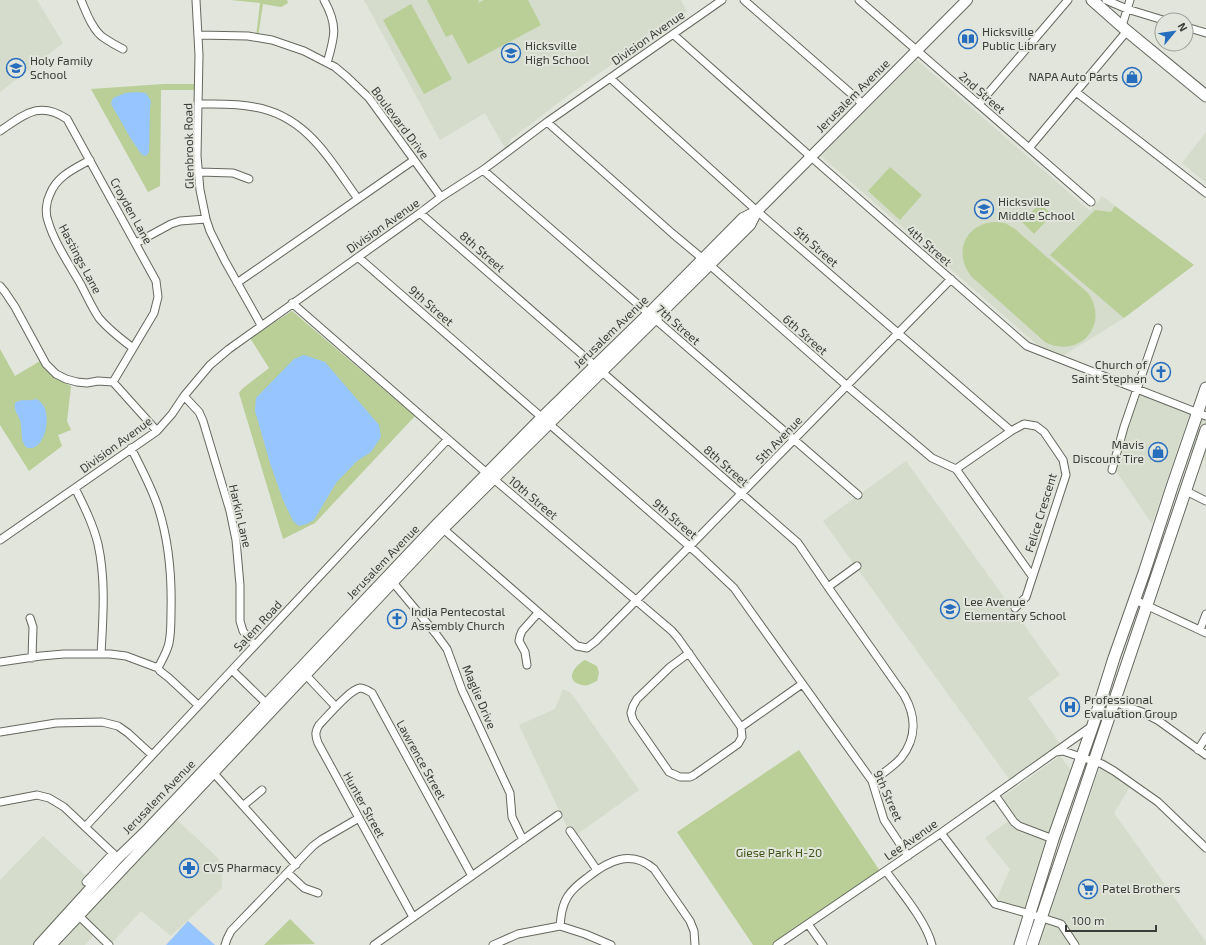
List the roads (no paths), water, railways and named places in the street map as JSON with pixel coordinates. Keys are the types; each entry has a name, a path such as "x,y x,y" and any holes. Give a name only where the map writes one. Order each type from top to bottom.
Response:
{"main road":[{"path":"1092,0 1206,96"},
{"name":"Jerusalem Avenue","path":"490,476 549,425 599,369 706,262 743,218 757,211 916,51 962,2"},
{"name":"Jerusalem Avenue","path":"39,945 75,912 440,526 490,476 541,418 599,369"},
{"path":"1020,945 1053,839 1082,758 1172,487 1202,414 1206,388"},
{"path":"1032,945 1206,430"},
{"name":"Jerusalem Avenue","path":"51,945 116,856 148,829 210,769"}],"street":[{"path":"81,0 94,27 100,35 124,49"},
{"name":"Glenbrook Road","path":"196,0 199,104 198,156 200,190 206,219 216,245 261,326"},
{"path":"324,0 330,11 334,25 333,39 327,63"},
{"name":"Division Avenue","path":"0,540 157,431 210,365 229,349 441,197 483,170 547,122 674,35 722,0"},
{"path":"744,0 863,104"},
{"name":"2nd Street","path":"859,0 1091,202"},
{"path":"978,104 1068,0"},
{"path":"1106,0 1127,9 1154,17"},
{"path":"1029,148 1076,92 1125,28 1127,9 1130,0"},
{"path":"1194,30 1206,34"},
{"name":"Boulevard Drive","path":"198,35 248,36 272,40 304,51 327,63 347,77 369,98 441,197"},
{"name":"4th Street","path":"674,35 1027,346 1202,414"},
{"name":"5th Street","path":"610,78 757,211 1011,431"},
{"path":"1076,92 1206,193"},
{"path":"199,104 234,104 254,107 272,112 287,119 306,132 320,146 358,199"},
{"name":"Croyden Lane","path":"0,132 29,112 43,110 54,112 67,119 156,281 158,297 154,313 113,382"},
{"name":"6th Street","path":"547,122 672,234 847,386 932,458 956,469 1032,576"},
{"name":"Hastings Lane","path":"90,160 66,174 56,183 47,202 47,220 53,235 99,317 111,330 133,348"},
{"path":"237,284 414,160"},
{"name":"7th Street","path":"483,170 858,495"},
{"path":"199,172 233,173 249,180"},
{"name":"8th Street","path":"420,213 798,543 904,695 912,712 913,729 908,746 901,758 872,781"},
{"path":"136,243 180,221 206,219"},
{"name":"9th Street","path":"358,257 734,588 872,781 884,820 908,856"},
{"name":"5th Avenue","path":"538,613 577,646 587,648 596,641 952,280"},
{"path":"0,286 15,307 46,364 56,374 77,382 113,382 157,431"},
{"name":"10th Street","path":"292,303 448,440 672,631 741,727"},
{"path":"1112,470 1124,427 1158,328"},
{"name":"Harkin Lane","path":"184,396 199,412 204,421 230,511 238,555 240,621 243,631 255,645"},
{"name":"Felice Crescent","path":"956,469 1011,431 1024,424 1036,426 1044,432 1063,460 1066,475 1026,597 1015,608"},
{"name":"Salem Road","path":"85,827 448,440"},
{"path":"132,448 149,482 158,507 170,559 172,592 170,636 166,651 158,668"},
{"path":"75,488 92,525 98,545 102,567 103,603 101,654"},
{"path":"1186,491 1206,500"},
{"path":"440,526 538,613 522,632 519,640 525,652 527,664"},
{"path":"828,587 857,566"},
{"name":"Maglie Drive","path":"390,579 447,649 462,690 510,793 512,817 523,840"},
{"path":"1135,600 1203,632 1206,614"},
{"path":"30,618 33,627 32,658"},
{"path":"689,653 670,666 637,698 631,713 633,720 669,772 680,777 690,777 694,775 738,744 742,737 741,727 802,684"},
{"path":"0,662 64,654 110,654 126,656 158,668 198,705"},
{"path":"232,670 270,707"},
{"path":"303,672 336,707"},
{"name":"Lawrence Street","path":"336,707 348,695 360,688 366,689 372,693 472,876"},
{"path":"1114,702 1142,712 1159,721 1206,755"},
{"name":"Hunter Street","path":"336,707 316,729 315,736 413,917"},
{"path":"0,732 56,723 88,722 114,724 128,733 152,755"},
{"name":"Lee Avenue","path":"777,945 908,856 1093,725"},
{"path":"1198,750 1206,737"},
{"path":"1056,752 1063,751 1108,767 1134,784 1175,817 1206,848"},
{"path":"210,769 296,865"},
{"path":"244,806 262,790"},
{"path":"0,802 37,795 49,798 64,807 116,856"},
{"path":"995,795 1014,822 1020,826 1053,839"},
{"path":"374,945 558,815"},
{"path":"225,945 231,931 321,840 359,818"},
{"path":"570,831 596,870"},
{"path":"941,833 995,904 1061,924 1075,945"},
{"name":"Jerusalem Avenue","path":"86,882 116,856"},
{"path":"560,926 562,909 567,897 575,887 596,870 614,861 634,859 649,865 654,870 690,921 694,931 695,945"},
{"path":"886,871 924,925 932,945"},
{"path":"288,873 304,888 318,893"},
{"path":"75,912 109,945"},
{"path":"808,924 823,945"},
{"path":"493,945 518,934 560,926 585,934 611,945"}],"water":[{"path":"125,93 146,93 151,101 149,152 146,156 142,155 131,139 111,104 113,98"},
{"path":"304,355 325,362 379,425 381,437 371,452 357,461 336,483 314,520 299,526 293,521 283,500 270,463 255,411 256,398 294,359"},
{"path":"36,399 42,403 45,410 47,418 46,427 44,436 40,443 35,447 29,448 25,446 23,442 21,423 15,409 15,403"},
{"path":"188,921 215,945 166,945"}],"place":[{"name":"Hicksville Public Library","path":"968,39"},
{"name":"Hicksville High School","path":"511,53"},
{"name":"Holy Family School","path":"16,68"},
{"name":"NAPA Auto Parts","path":"1132,77"},
{"name":"Hicksville Middle School","path":"984,209"},
{"name":"Church of Saint Stephen","path":"1161,372"},
{"name":"Mavis Discount Tire","path":"1158,452"},
{"name":"Lee Avenue Elementary School","path":"950,609"},
{"name":"India Pentecostal Assembly Church","path":"397,619"},
{"name":"Professional Evaluation Group","path":"1070,707"},
{"name":"CVS Pharmacy","path":"189,868"},
{"name":"Patel Brothers","path":"1088,889"}],"park label":[{"name":"Giese Park H-20","path":"779,853"}]}
